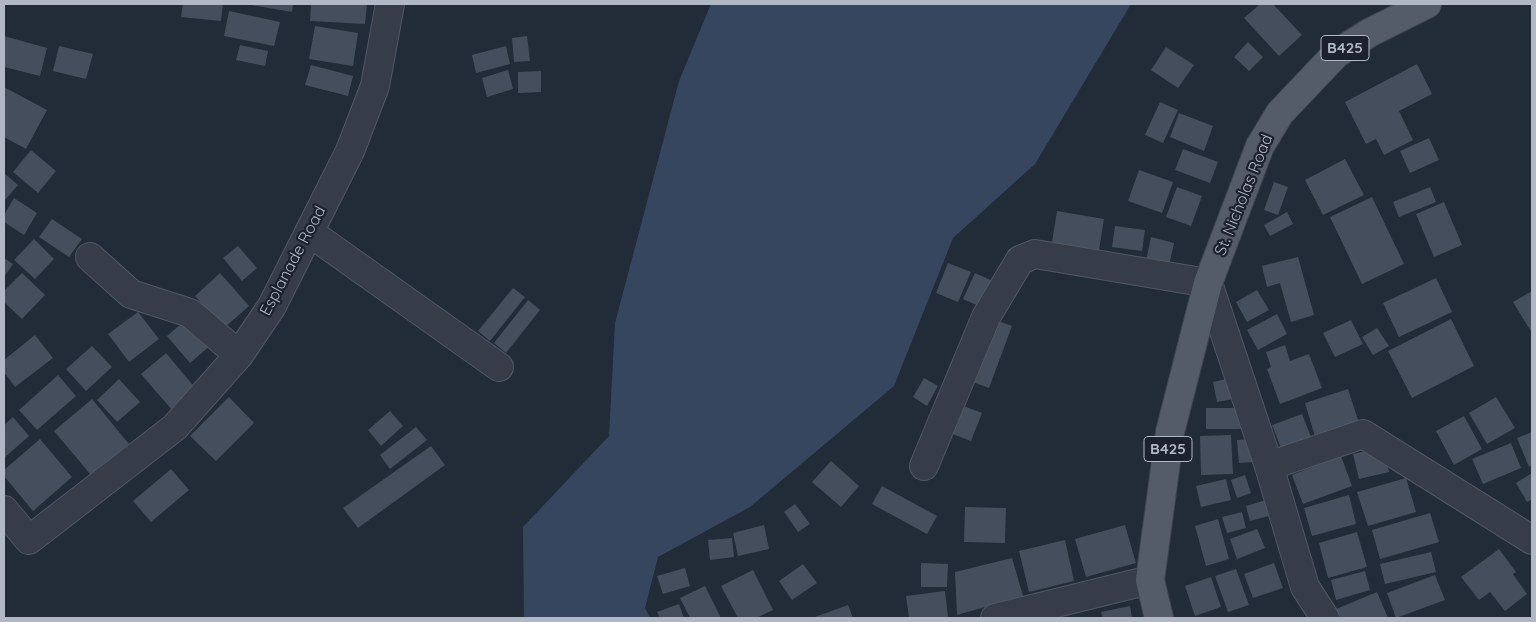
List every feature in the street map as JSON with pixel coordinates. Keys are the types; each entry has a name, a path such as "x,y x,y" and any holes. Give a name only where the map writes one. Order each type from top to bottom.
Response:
{"main road":[{"name":"St. Nicholas Road","path":"1208,283 1260,146 1280,113 1336,54 1369,33 1427,4"},
{"name":"B425","path":"1160,618 1150,580 1170,432 1208,283"}],"street":[{"name":"Esplanade Road","path":"4,510 29,540 175,427 239,355 272,306 350,151 375,86 390,4"},
{"path":"309,232 499,367"},
{"path":"924,466 986,317 1020,260 1035,254 1208,283 1270,466 1305,587 1325,618"},
{"path":"90,256 131,294 190,313 239,355"},
{"path":"1270,466 1363,434 1532,540"},
{"path":"995,618 1150,580"}],"water":[{"path":"711,4 1131,4 1035,164 953,238 894,386 750,507 658,557 645,608 650,618 524,618 523,527 609,436 615,323 679,81"}],"building":[{"path":"183,4 223,4 221,21 181,17"},
{"path":"245,4 293,4 292,12"},
{"path":"311,4 367,4 365,24 310,21"},
{"path":"1260,4 1273,4 1302,35 1279,56 1244,18"},
{"path":"229,11 280,22 274,46 224,36"},
{"path":"315,26 358,33 353,66 309,59"},
{"path":"4,36 47,48 40,76 4,67"},
{"path":"527,36 530,61 514,62 512,38"},
{"path":"1248,42 1263,57 1249,71 1234,57"},
{"path":"240,45 268,51 265,66 236,60"},
{"path":"59,46 93,54 86,79 53,71"},
{"path":"506,46 510,64 476,73 472,55"},
{"path":"1166,47 1194,65 1178,88 1151,70"},
{"path":"1417,64 1432,94 1399,111 1413,140 1384,155 1376,139 1366,144 1345,102"},
{"path":"311,65 353,76 348,96 305,85"},
{"path":"508,70 513,89 487,97 482,78"},
{"path":"541,71 541,92 518,93 518,72"},
{"path":"4,87 47,110 26,149 4,137"},
{"path":"1160,102 1178,110 1163,143 1145,135"},
{"path":"1179,113 1213,126 1204,151 1170,137"},
{"path":"1429,138 1439,160 1410,173 1400,151"},
{"path":"1183,149 1218,162 1210,183 1175,170"},
{"path":"31,150 56,171 38,193 13,172"},
{"path":"1345,159 1364,195 1323,215 1305,180"},
{"path":"1139,170 1173,182 1162,213 1128,201"},
{"path":"4,173 18,185 5,200 4,199"},
{"path":"1274,182 1288,187 1278,215 1264,210"},
{"path":"1177,187 1202,196 1191,226 1166,217"},
{"path":"1430,187 1436,202 1399,217 1393,202"},
{"path":"1372,197 1404,264 1362,284 1330,217"},
{"path":"14,198 37,213 24,235 4,222 4,215"},
{"path":"1444,202 1462,245 1434,257 1416,214"},
{"path":"1057,211 1104,219 1098,256 1051,248"},
{"path":"1287,212 1293,224 1270,236 1264,225"},
{"path":"52,219 82,239 69,257 39,237"},
{"path":"1115,226 1145,230 1142,251 1112,247"},
{"path":"1151,237 1174,243 1169,266 1146,261"},
{"path":"34,239 54,259 35,279 14,260"},
{"path":"238,246 257,268 242,281 223,258"},
{"path":"1298,257 1314,315 1291,322 1280,283 1267,287 1262,266"},
{"path":"4,258 13,264 4,277"},
{"path":"948,263 971,272 958,302 936,293"},
{"path":"22,273 45,295 22,319 4,302 4,291"},
{"path":"220,273 249,306 224,328 195,296"},
{"path":"975,273 993,281 981,307 963,299"},
{"path":"1436,278 1452,312 1399,337 1383,303"},
{"path":"513,288 525,297 490,341 478,331"},
{"path":"1257,290 1269,310 1247,322 1236,302"},
{"path":"1532,291 1532,333 1513,302"},
{"path":"528,300 540,310 506,353 494,343"},
{"path":"138,312 159,339 129,362 108,334"},
{"path":"1277,314 1287,334 1258,350 1247,330"},
{"path":"188,318 211,345 190,363 167,336"},
{"path":"993,319 1012,326 989,388 970,381"},
{"path":"1451,319 1474,366 1412,398 1388,351"},
{"path":"1351,320 1363,344 1335,357 1323,333"},
{"path":"1377,328 1389,346 1373,355 1362,337"},
{"path":"35,335 53,358 15,387 4,372 4,360"},
{"path":"1285,345 1290,361 1309,354 1322,388 1280,404 1267,369 1271,367 1266,352"},
{"path":"92,346 112,367 86,391 66,369"},
{"path":"166,353 196,389 172,410 141,374"},
{"path":"58,375 76,396 37,430 19,410"},
{"path":"1235,377 1239,398 1217,402 1213,382"},
{"path":"924,378 938,386 927,406 913,397"},
{"path":"119,379 140,402 117,422 97,400"},
{"path":"1348,389 1360,426 1316,440 1305,403"},
{"path":"229,397 254,423 216,461 190,436"},
{"path":"1496,397 1515,428 1487,444 1469,413"},
{"path":"92,399 129,444 91,475 54,431"},
{"path":"958,404 982,413 971,441 947,432"},
{"path":"1206,408 1244,408 1243,429 1206,429"},
{"path":"390,411 403,426 381,446 368,430"},
{"path":"1302,414 1313,442 1283,453 1272,425"},
{"path":"1464,416 1482,449 1454,465 1436,431"},
{"path":"13,417 29,436 4,458 4,425"},
{"path":"416,427 427,440 390,469 380,455"},
{"path":"1532,432 1532,465 1529,467 1517,438"},
{"path":"1231,435 1233,474 1201,475 1200,436"},
{"path":"40,439 72,477 33,511 4,476 4,470"},
{"path":"1253,439 1255,462 1239,463 1237,440"},
{"path":"1511,443 1521,468 1483,484 1472,459"},
{"path":"431,446 445,465 358,528 343,508"},
{"path":"1384,447 1389,472 1359,479 1353,454"},
{"path":"1341,456 1352,486 1303,504 1292,475"},
{"path":"831,461 859,486 841,507 812,482"},
{"path":"171,469 189,490 151,522 133,501"},
{"path":"1532,473 1532,499 1527,502 1516,483"},
{"path":"1245,475 1251,493 1237,498 1231,480"},
{"path":"1406,478 1416,512 1368,526 1357,492"},
{"path":"1226,479 1231,500 1201,507 1196,486"},
{"path":"882,486 937,516 927,534 872,504"},
{"path":"1349,495 1356,524 1312,536 1304,508"},
{"path":"1266,500 1269,516 1250,521 1246,506"},
{"path":"795,504 810,524 798,532 784,512"},
{"path":"965,507 1006,508 1005,543 964,542"},
{"path":"1242,512 1246,528 1227,533 1222,517"},
{"path":"1430,513 1439,542 1380,559 1372,530"},
{"path":"1218,519 1229,559 1206,566 1195,526"},
{"path":"764,525 769,549 738,556 733,533"},
{"path":"1125,525 1136,563 1086,577 1075,539"},
{"path":"1257,529 1265,548 1237,559 1230,539"},
{"path":"1357,532 1367,567 1328,578 1319,543"},
{"path":"732,538 734,557 710,560 708,540"},
{"path":"1065,540 1074,581 1029,592 1019,551"},
{"path":"1499,549 1516,572 1513,574 1527,594 1505,611 1490,592 1479,600 1461,577"},
{"path":"1431,552 1436,572 1385,584 1380,564"},
{"path":"1012,558 1023,596 957,615 955,572"},
{"path":"921,563 948,564 947,587 921,587"},
{"path":"1274,563 1283,588 1253,598 1244,574"},
{"path":"803,564 817,583 792,600 779,581"},
{"path":"685,568 690,586 663,594 657,576"},
{"path":"1236,569 1249,605 1228,612 1215,576"},
{"path":"753,570 773,610 756,618 738,618 721,586"},
{"path":"1365,571 1370,590 1336,600 1331,580"},
{"path":"1435,575 1445,600 1396,618 1387,593"},
{"path":"1211,577 1221,607 1195,616 1185,586"},
{"path":"705,586 721,618 690,618 680,598"},
{"path":"945,591 948,617 909,618 906,596"},
{"path":"1377,592 1388,618 1341,618 1336,609"},
{"path":"679,604 684,618 660,618 657,612"},
{"path":"848,605 853,618 812,618"},
{"path":"1130,606 1132,618 1103,618 1101,612"}]}
